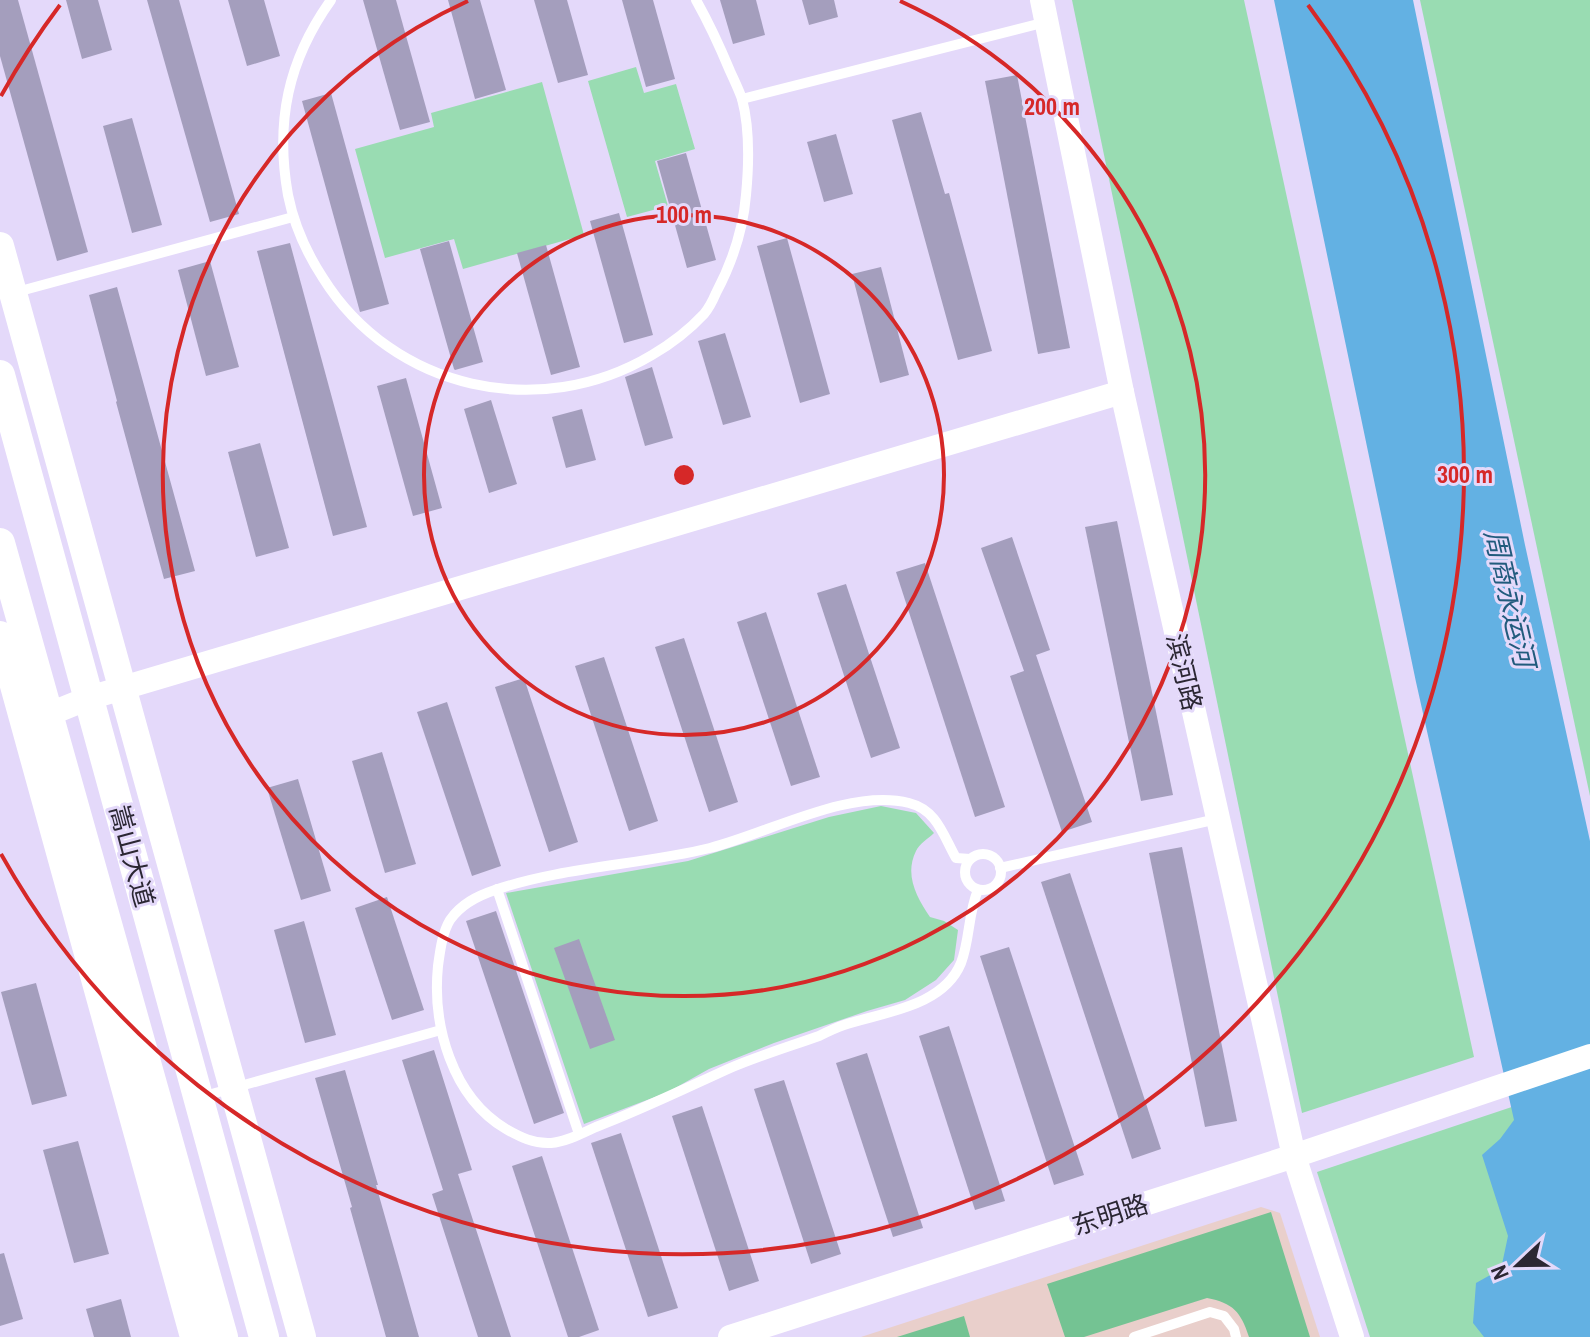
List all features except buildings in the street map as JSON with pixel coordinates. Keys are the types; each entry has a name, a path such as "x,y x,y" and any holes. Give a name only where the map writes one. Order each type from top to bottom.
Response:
{"main road":[{"path":"0,246 6,294 123,688 302,1337"},
{"name":"嵩山大道","path":"0,375 264,1337"},
{"name":"嵩山大道","path":"0,543 223,1337"},
{"path":"0,635 194,1337"}],"street":[{"name":"滨河路","path":"1045,11 1122,392 1294,1156 1352,1337"},
{"path":"47,715 89,698 1122,392"},
{"name":"东明路","path":"730,1337 1294,1156 1590,1056"}],"lane":[{"path":"331,0 315,22 295,67 284,114 283,163 293,217 308,255 334,295 366,330 404,357 447,377 493,388 540,390 586,383 631,367 671,343 706,312 730,266 744,220 747,138 742,99 696,0"},
{"path":"742,99 1045,11"},
{"path":"6,294 293,217"},
{"path":"970,859 966,867 970,885 978,890 988,890 996,885 1000,877 996,860 988,855 956,858 932,814 912,803 867,800 827,809 711,847 497,889 469,900 449,921 440,947 436,986 446,1048 458,1076 479,1108 526,1141 552,1143 654,1104 753,1058 843,1025 893,1013 944,987 961,965 973,901 978,890"},
{"path":"1000,868 1218,819"},
{"path":"497,889 579,1134"},
{"path":"198,1098 441,1030"},
{"path":"1134,1337 1210,1312 1224,1316 1236,1337"}],"shaded area":[{"path":"1261,1207 1280,1213 1320,1337 861,1337"}],"green space":[{"path":"1072,0 1244,0 1474,1057 1302,1113"},
{"path":"1420,0 1590,0 1590,796"},
{"path":"636,67 644,93 676,84 695,149 655,161 668,206 627,217 588,81"},
{"path":"542,82 584,235 463,269 454,239 385,258 355,149 434,127 431,113"},
{"path":"881,806 916,813 934,833 917,848 911,869 917,894 930,917 958,930 954,960 936,980 905,1000 774,1043 709,1069 668,1092 584,1124 506,893 688,861 829,817"},
{"path":"1590,1081 1590,1337 1370,1337 1317,1172"},
{"path":"1271,1212 1310,1337 1249,1337 1235,1310 1207,1298 1084,1337 1065,1337 1047,1284"},
{"path":"964,1316 970,1337 897,1337"}],"water":[{"name":"周商永运河","path":"1274,0 1413,0 1525,545 1590,841 1590,1337 1484,1337 1473,1323 1476,1283 1501,1269 1508,1236 1482,1155 1500,1139 1514,1120 1416,682"}]}
